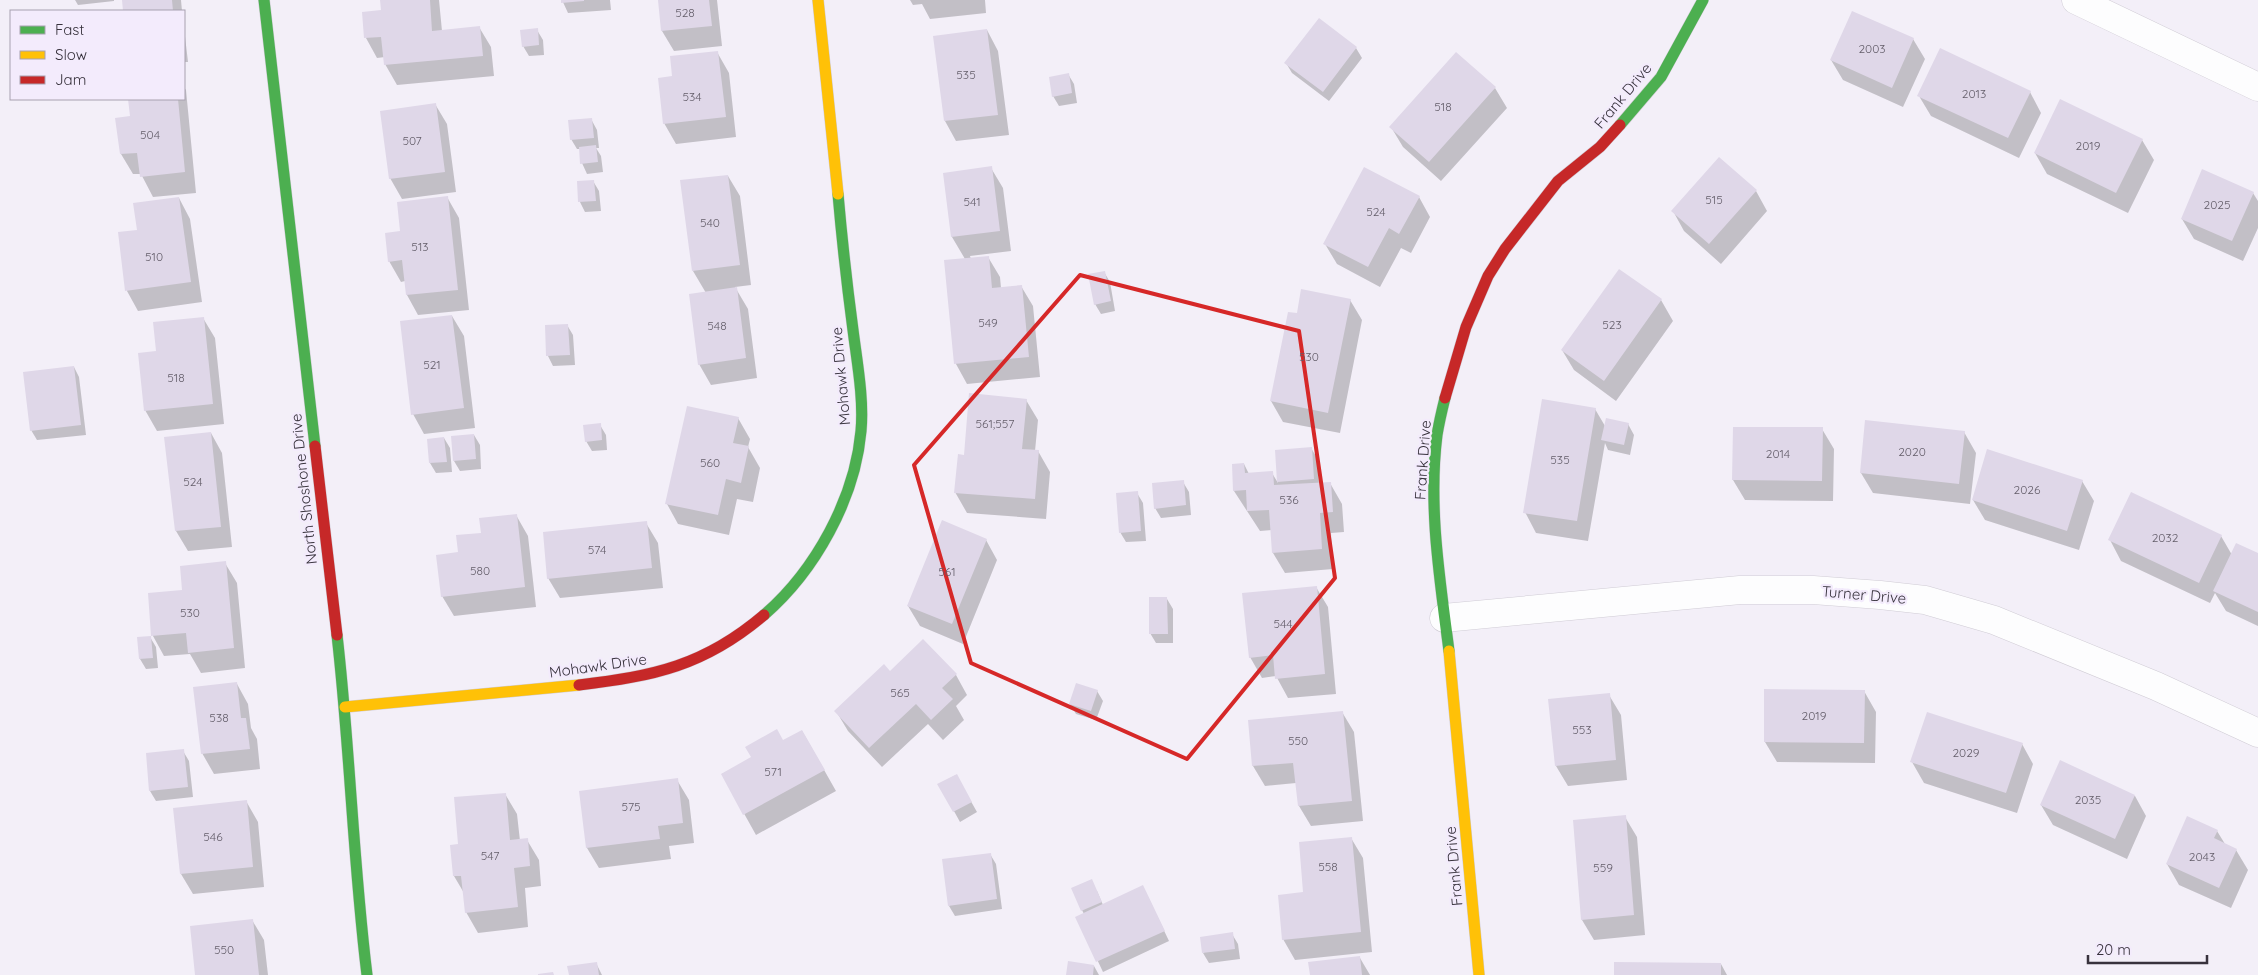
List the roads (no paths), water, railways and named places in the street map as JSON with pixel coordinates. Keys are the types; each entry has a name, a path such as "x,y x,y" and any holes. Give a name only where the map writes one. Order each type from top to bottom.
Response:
{"street":[{"name":"North Shoshone Drive","path":"264,0 345,707 360,928 367,975"},
{"name":"Mohawk Drive","path":"345,707 395,700 536,690 629,680 677,667 735,640 788,592 825,540 849,487 861,432 858,371 848,296 818,0"},
{"name":"Frank Drive","path":"1479,975 1436,548 1434,491 1437,435 1448,380 1466,327 1488,276 1505,248 1558,181 1600,147 1661,78 1703,0"},
{"path":"2076,0 2258,87"},
{"name":"Turner Drive","path":"1444,618 1740,590 1813,590 1925,600 1994,620 2156,686 2258,733"}]}
